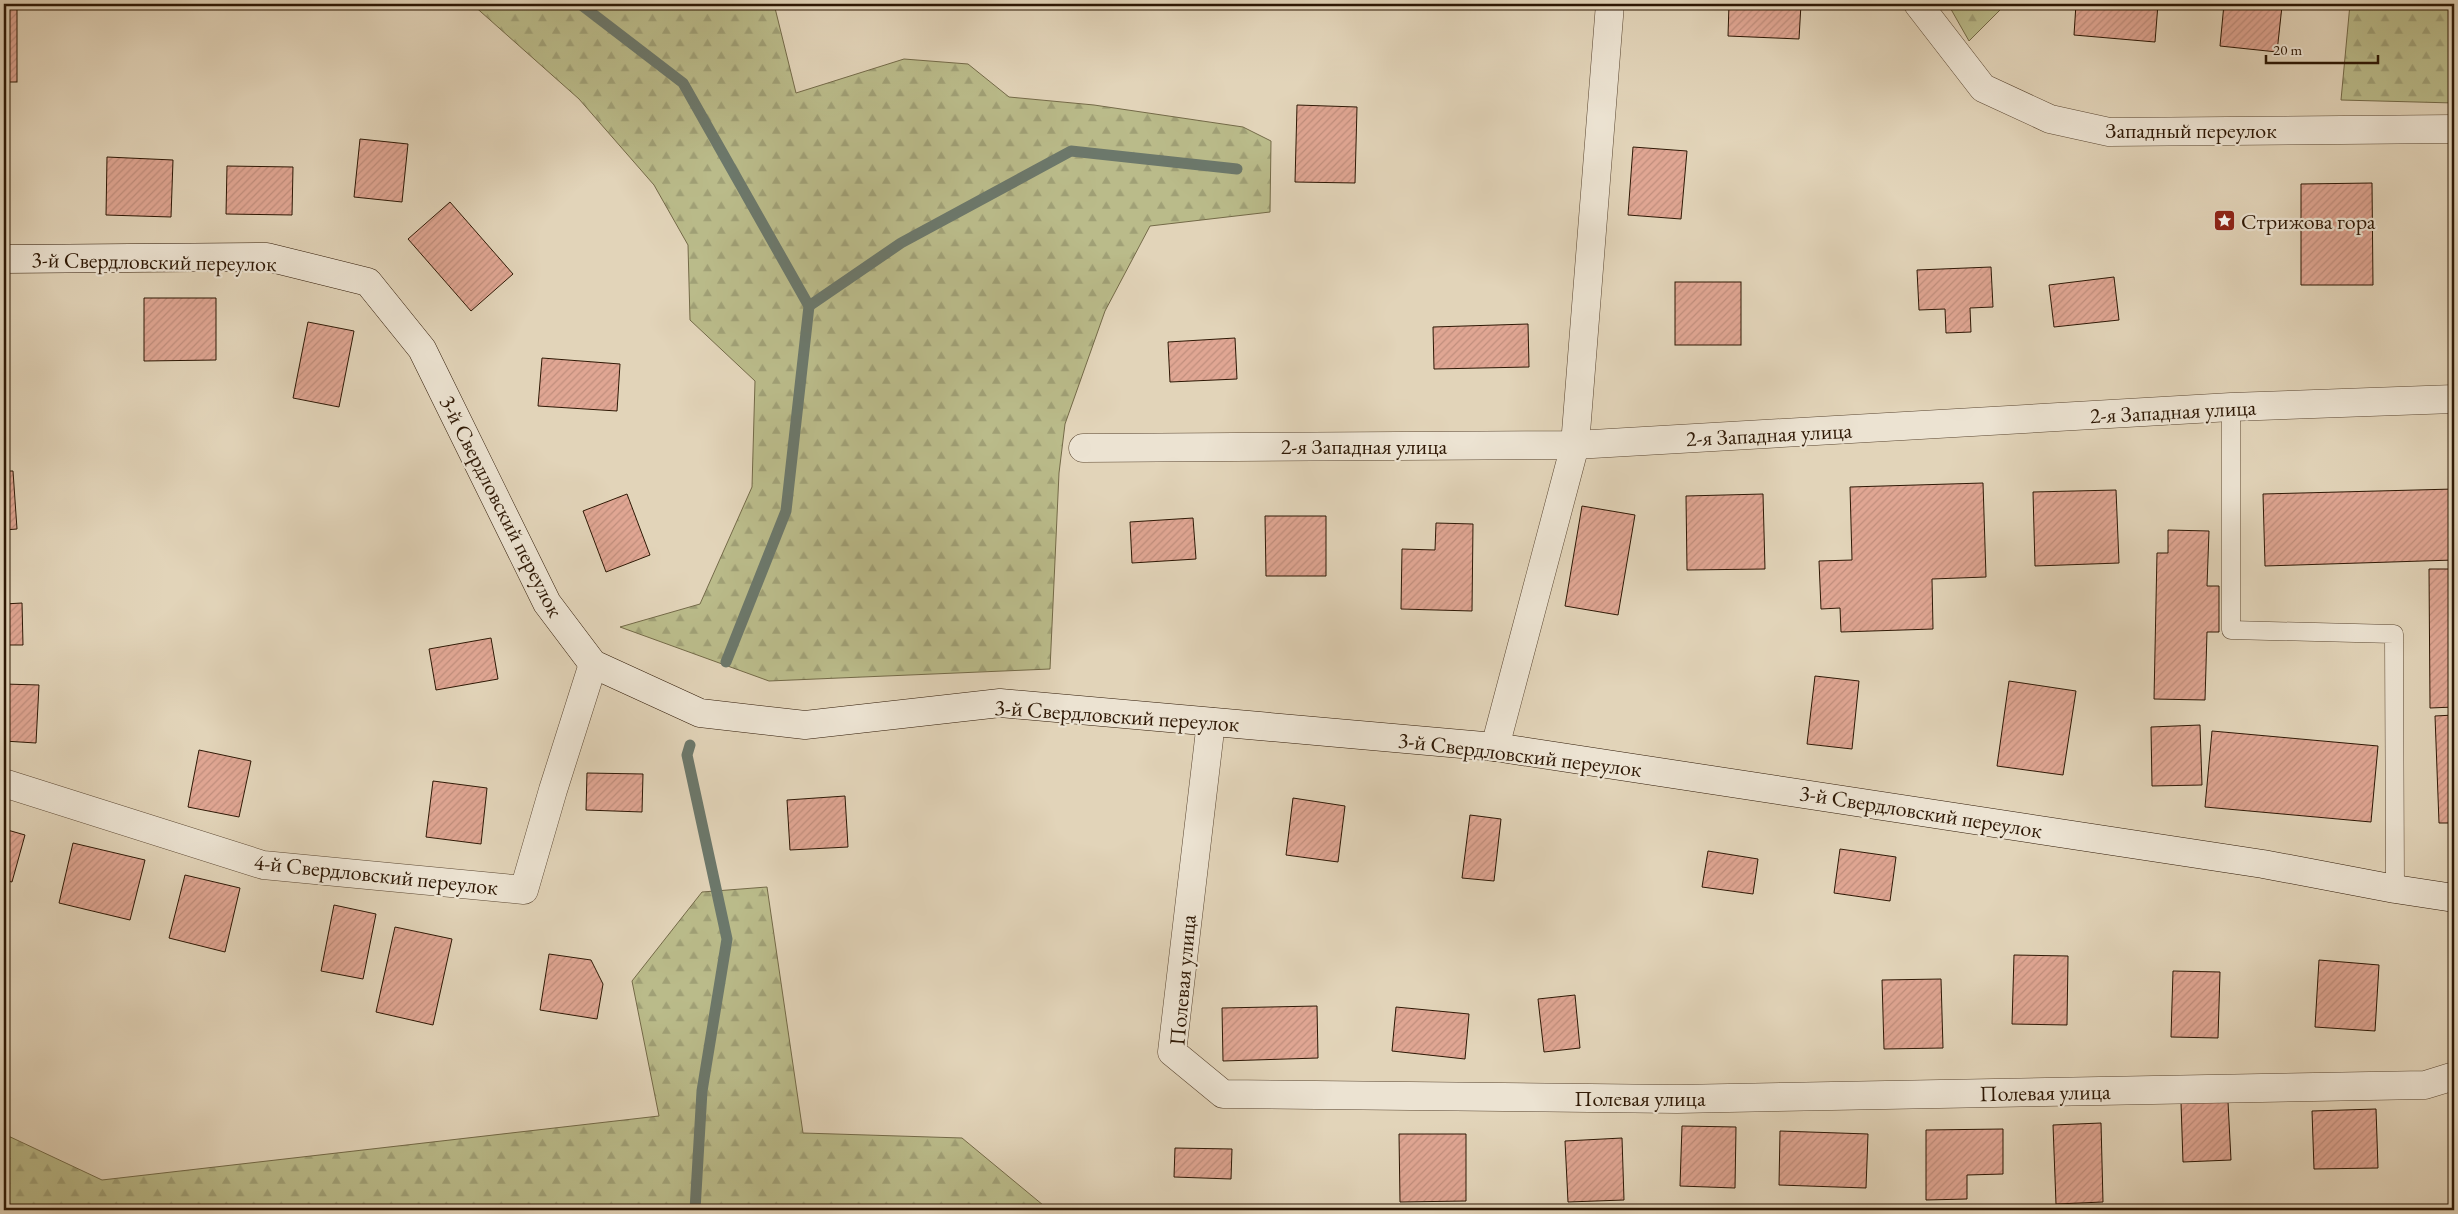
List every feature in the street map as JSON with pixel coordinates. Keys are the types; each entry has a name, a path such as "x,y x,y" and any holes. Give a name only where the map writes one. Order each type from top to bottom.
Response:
{"street":[{"path":"1495,747 1575,445 1610,4"},
{"name":"Западный переулок","path":"1918,4 1983,88 2050,119 2109,132 2454,129"},
{"name":"3-й Свердловский переулок","path":"4,259 267,258 368,282 422,349 547,604 593,664 700,712 805,725 1000,703 1495,747 2263,864 2454,898"},
{"name":"2-я Западная улица","path":"1083,448 1575,445 2231,407 2454,399"},
{"name":"4-й Свердловский переулок","path":"4,783 263,865 524,890 593,664"},
{"name":"Полевая улица","path":"1211,722 1172,1052 1223,1094 1677,1099 2424,1085 2454,1076"}],"lane":[{"path":"2231,407 2231,630 2394,634 2395,889"}],"green space":[{"path":"472,4 774,4 796,93 904,59 968,64 1009,97 1094,105 1243,127 1271,141 1270,212 1150,226 1105,311 1065,424 1059,473 1050,669 769,681 620,627 700,604 752,487 755,381 690,320 688,245 654,185 579,99"},
{"path":"1948,4 2006,4 1969,41"},
{"path":"2350,4 2454,4 2454,103 2341,100"},
{"path":"767,887 803,1133 962,1138 1049,1210 4,1210 4,1134 102,1180 659,1116 632,981 702,892"}],"building":[{"path":"4,4 17,4 17,82 4,82"},
{"path":"1729,4 1801,4 1799,39 1728,36"},
{"path":"2076,4 2158,4 2155,42 2074,35"},
{"path":"2224,4 2282,6 2277,52 2220,46"},
{"path":"1297,105 1357,107 1355,183 1295,182"},
{"path":"360,139 408,144 402,202 354,197"},
{"path":"1633,147 1687,151 1681,219 1628,215"},
{"path":"107,157 173,160 171,217 106,215"},
{"path":"227,166 293,167 292,215 226,214"},
{"path":"2372,183 2373,285 2301,285 2301,184"},
{"path":"450,202 513,274 471,311 408,239"},
{"path":"1991,267 1993,307 1970,308 1971,332 1946,333 1945,309 1919,310 1917,270"},
{"path":"2114,277 2119,320 2054,327 2049,285"},
{"path":"1675,282 1741,282 1741,345 1675,345"},
{"path":"144,298 216,298 216,360 144,361"},
{"path":"308,322 354,331 339,407 293,398"},
{"path":"1528,324 1529,367 1434,369 1433,327"},
{"path":"1235,338 1237,379 1170,382 1168,342"},
{"path":"542,358 620,364 617,411 538,406"},
{"path":"4,471 13,471 17,529 4,530"},
{"path":"1983,483 1986,577 1932,579 1933,629 1841,632 1840,608 1821,609 1819,561 1852,560 1850,487"},
{"path":"2454,489 2454,560 2265,566 2263,494"},
{"path":"2116,490 2119,563 2035,566 2033,492"},
{"path":"627,494 650,555 606,572 583,511"},
{"path":"1763,494 1765,569 1687,570 1686,496"},
{"path":"1582,506 1635,515 1618,615 1565,606"},
{"path":"1265,516 1326,516 1326,576 1266,576"},
{"path":"1193,518 1196,559 1132,563 1130,522"},
{"path":"1436,523 1473,524 1472,611 1401,609 1402,549 1435,550"},
{"path":"2168,530 2209,531 2207,586 2219,586 2219,632 2207,632 2205,700 2154,699 2157,553 2168,553"},
{"path":"2429,569 2454,569 2454,707 2430,708"},
{"path":"22,603 23,645 4,645 4,604"},
{"path":"491,638 498,679 436,690 429,649"},
{"path":"1815,676 1859,681 1852,749 1807,744"},
{"path":"2009,681 2076,691 2063,775 1997,766"},
{"path":"4,684 39,685 36,743 4,741"},
{"path":"2454,715 2454,823 2439,823 2435,716"},
{"path":"2200,725 2202,785 2152,786 2151,727"},
{"path":"2212,731 2378,746 2371,822 2205,807"},
{"path":"199,750 251,761 239,817 188,807"},
{"path":"587,773 643,774 642,812 586,810"},
{"path":"433,781 487,788 481,844 426,837"},
{"path":"845,796 848,847 790,850 787,800"},
{"path":"1293,798 1345,806 1338,862 1286,855"},
{"path":"1470,815 1501,819 1494,881 1462,878"},
{"path":"4,829 25,835 12,882 4,880"},
{"path":"73,843 145,860 130,920 59,903"},
{"path":"1840,849 1896,857 1890,901 1834,893"},
{"path":"1708,851 1758,859 1753,894 1702,887"},
{"path":"185,875 240,888 225,952 169,938"},
{"path":"334,905 376,914 363,979 321,971"},
{"path":"395,927 452,939 433,1025 376,1012"},
{"path":"549,954 591,960 603,984 597,1019 540,1010"},
{"path":"2014,955 2068,956 2067,1025 2012,1024"},
{"path":"2319,960 2379,965 2375,1031 2315,1027"},
{"path":"2173,971 2220,972 2218,1038 2171,1037"},
{"path":"1941,979 1943,1048 1884,1049 1882,980"},
{"path":"1575,995 1580,1048 1544,1052 1538,999"},
{"path":"1317,1006 1318,1058 1223,1061 1222,1008"},
{"path":"1396,1007 1469,1014 1465,1059 1392,1051"},
{"path":"2228,1102 2231,1160 2183,1162 2181,1103"},
{"path":"2376,1109 2378,1168 2314,1169 2312,1111"},
{"path":"2101,1123 2103,1202 2056,1204 2053,1125"},
{"path":"1682,1126 1736,1127 1735,1188 1680,1186"},
{"path":"2003,1129 2003,1174 1967,1175 1967,1199 1926,1200 1926,1130"},
{"path":"1780,1131 1868,1134 1866,1188 1779,1185"},
{"path":"1399,1134 1466,1134 1466,1201 1400,1202"},
{"path":"1622,1138 1624,1200 1568,1202 1565,1141"},
{"path":"1175,1148 1232,1149 1231,1179 1174,1177"}],"waterway":[{"path":"580,4 683,83 809,306 786,511 726,662"},
{"path":"809,306 901,243 1071,151 1237,169"},
{"path":"690,745 687,755 727,939 702,1091 695,1210"}],"place":[{"name":"Стрижова гора","path":"2225,221"}]}
